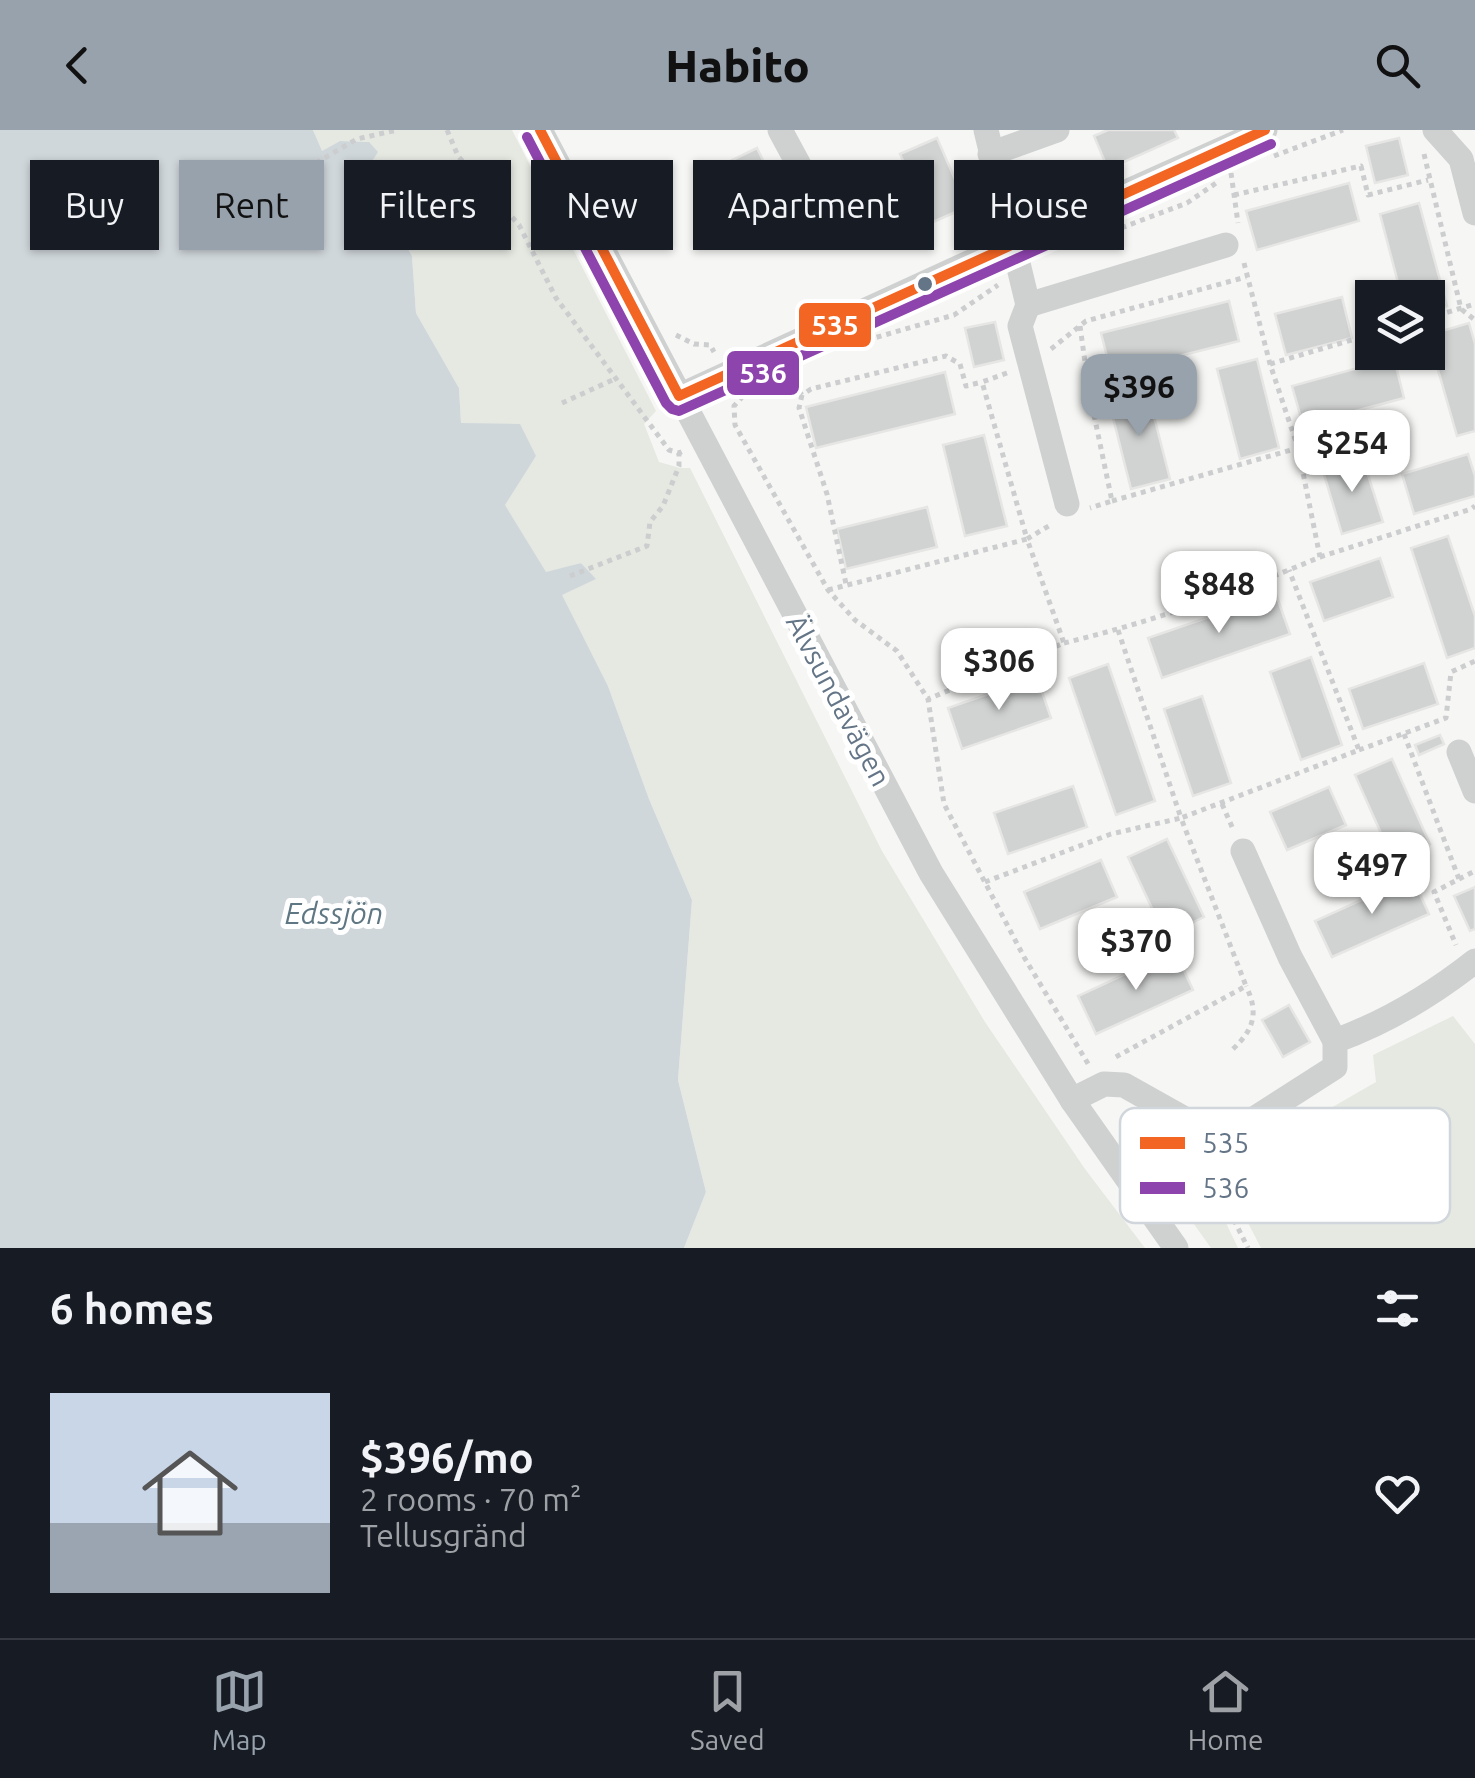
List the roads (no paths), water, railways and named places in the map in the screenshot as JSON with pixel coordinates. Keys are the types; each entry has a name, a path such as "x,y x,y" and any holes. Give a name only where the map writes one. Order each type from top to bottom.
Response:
{"street":[{"name":"Älvsundavägen","path":"540,130 679,396 691,447 931,874 1072,1100 1120,1168"},
{"path":"780,130 796,160"},
{"path":"988,142 1021,144 1058,130"},
{"path":"1124,194 1266,130"},
{"path":"1430,137 1460,158 1475,213"},
{"path":"1028,306 1233,242"},
{"path":"679,396 997,250"},
{"path":"1014,250 1028,306 1020,326 1068,512"},
{"path":"1460,752 1475,791"},
{"path":"1242,850 1290,958 1335,1041 1335,1068 1271,1108"},
{"path":"1335,1041 1374,1026 1442,988 1470,964"},
{"path":"1072,1100 1098,1077 1124,1085 1165,1108"},
{"name":"Älvsundavägen","path":"1158,1223 1176,1248"}],"water":[{"name":"Edssjön","path":"0,130 313,130 322,151 340,141 369,142 378,152 373,160 344,160 344,250 409,250 416,313 459,388 461,423 520,424 536,456 505,505 546,572 581,563 596,579 562,595 608,686 649,799 692,900 678,1080 706,1192 684,1248 0,1248"}]}
